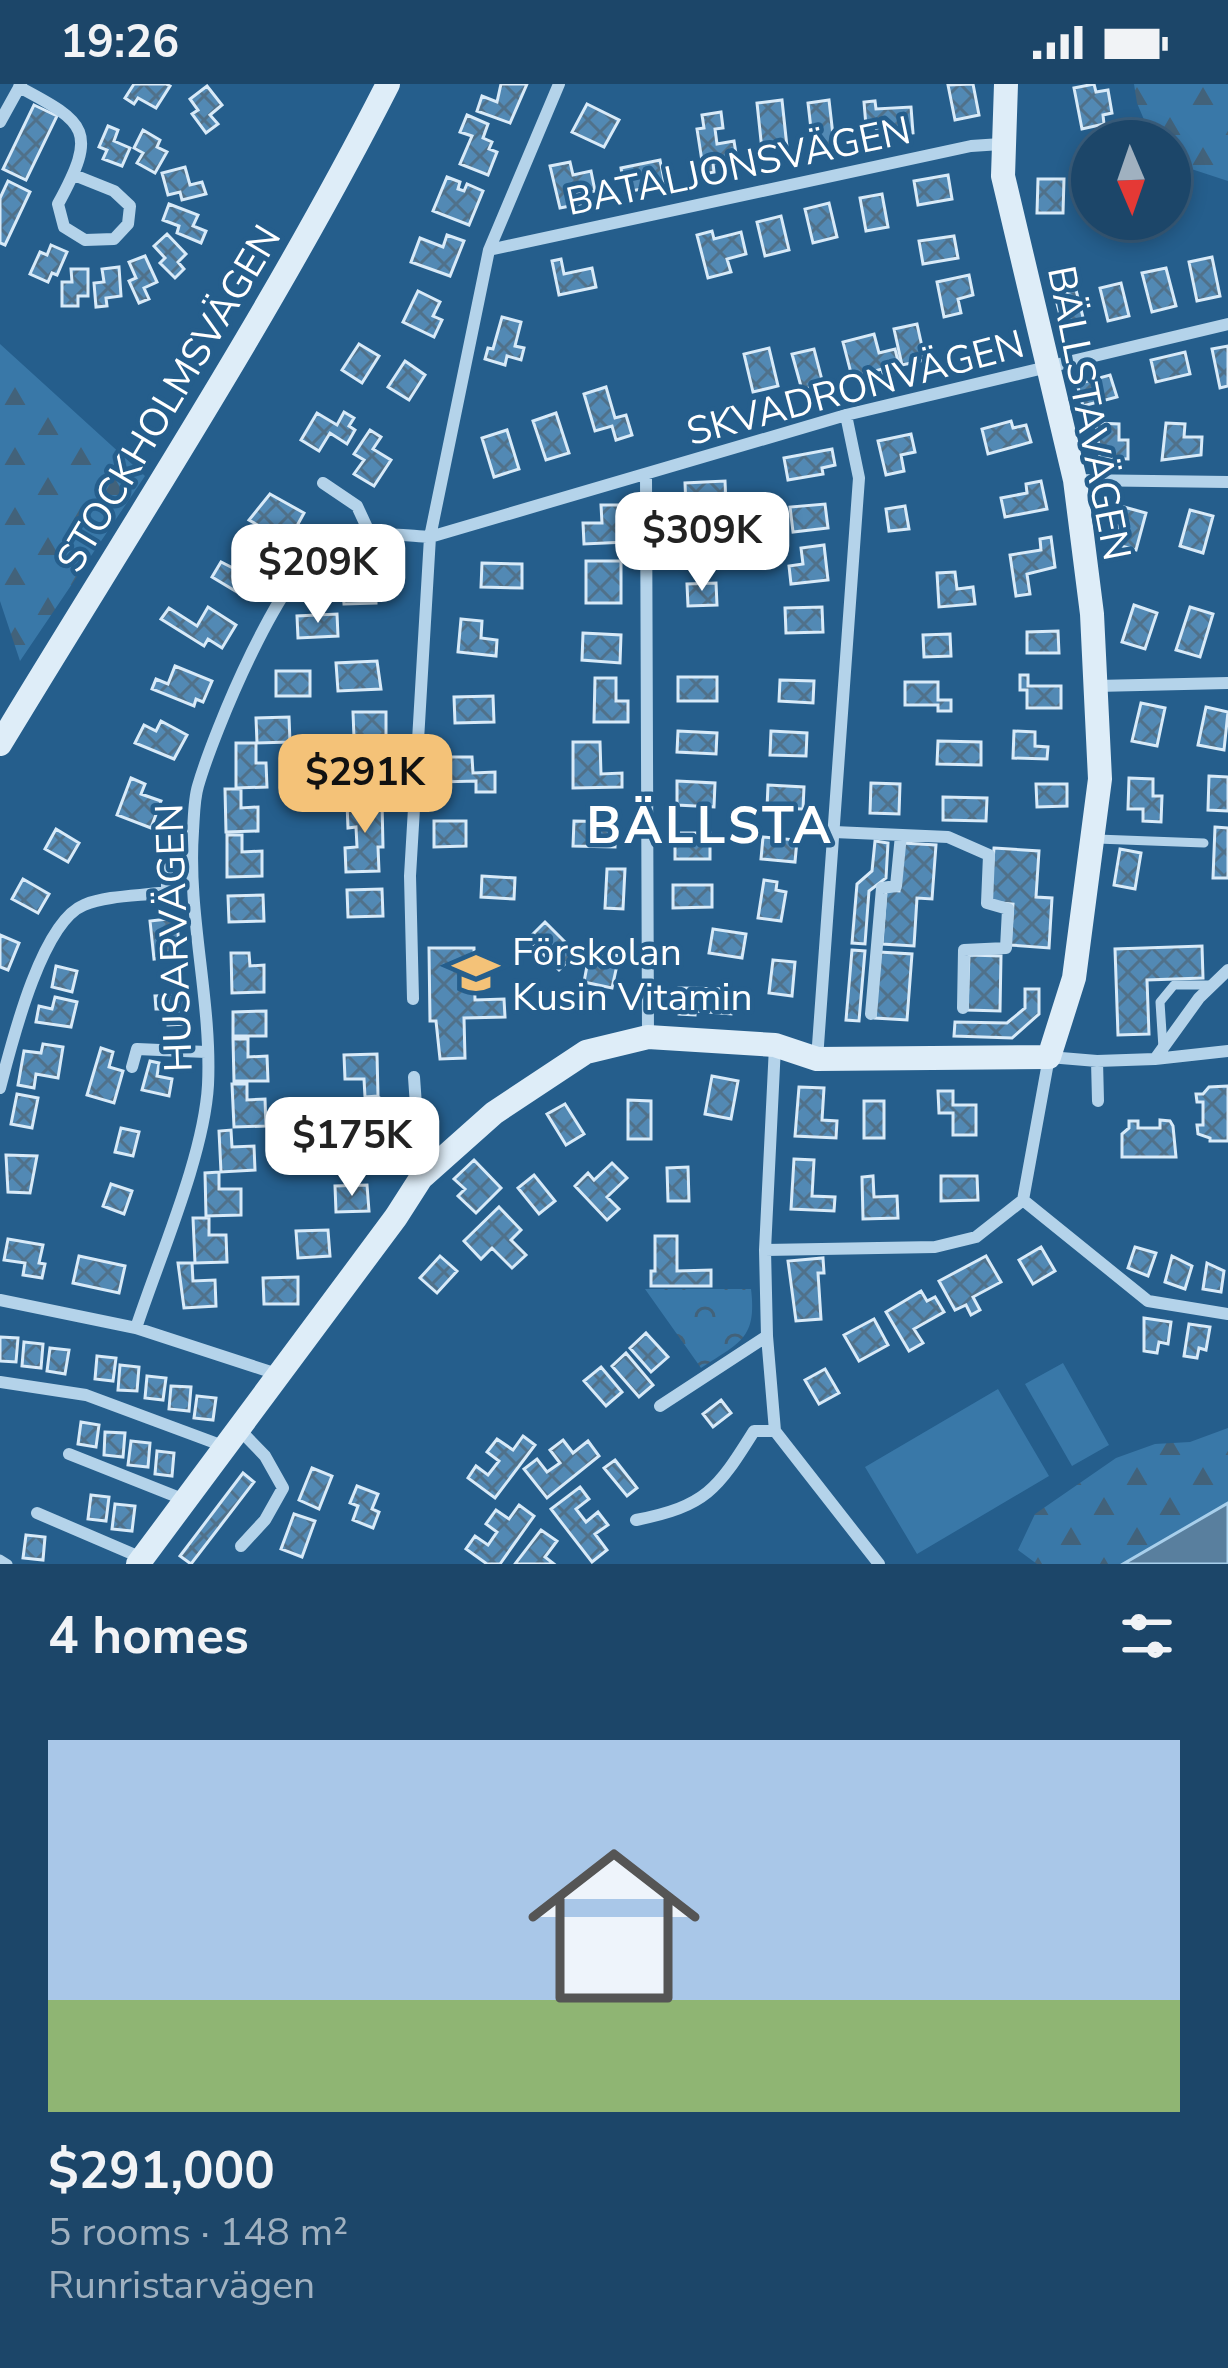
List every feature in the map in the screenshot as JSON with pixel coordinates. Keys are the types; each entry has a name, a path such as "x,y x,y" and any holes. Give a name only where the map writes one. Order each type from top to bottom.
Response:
{"street":[{"name":"STOCKHOLMSVÄGEN","path":"0,744 277,291 388,84"},
{"path":"412,998 410,876 430,537 489,250 559,84"},
{"name":"BÄLLSTAVÄGEN","path":"1006,84 1001,144 1004,176 1075,480 1092,614 1100,778 1074,977 1049,1057"},
{"path":"0,122 20,86 68,113 79,126 82,141 74,175 58,204 64,227 85,240 114,239 128,224 130,206 114,191 74,175"},
{"name":"BATALJONSVÄGEN","path":"489,250 970,146 1001,144"},
{"name":"SKVADRONVÄGEN","path":"430,537 846,416 1228,324"},
{"path":"818,1059 860,478 846,416"},
{"path":"646,474 648,1036"},
{"path":"1075,480 1228,482"},
{"path":"323,483 357,506 370,534"},
{"name":"HUSARVÄGEN","path":"136,1328 202,1131 208,1083 192,835 197,788 243,673 283,592 321,548 334,540 370,534 430,537"},
{"path":"1095,686 1228,683"},
{"path":"834,832 948,837 988,855 986,903 1008,909 1006,948 964,950 963,1008"},
{"path":"871,1014 882,888 896,886 901,835"},
{"path":"0,1088 28,984 67,919 82,905 167,892 167,866"},
{"path":"1159,1053 1228,970"},
{"path":"38,1513 140,1561 397,1217 421,1178 494,1113 586,1052 648,1036 775,1045 818,1059 1049,1057 1097,1061 1228,1051"},
{"path":"775,1045 765,1250 766,1336 776,1431 879,1564"},
{"path":"132,1067 137,1049 206,1052"},
{"path":"765,1250 934,1247 976,1237 1022,1200 1049,1057"},
{"path":"1097,1061 1098,1101"},
{"path":"414,1077 421,1178"},
{"path":"1022,1200 1148,1301 1228,1314"},
{"path":"0,1300 136,1328 277,1374"},
{"path":"660,1406 766,1336"},
{"path":"0,1382 86,1395 233,1438 265,1456 283,1488 265,1520 241,1546"},
{"path":"636,1520 678,1511 707,1493 721,1484 754,1431 776,1431"},
{"path":"69,1454 187,1500"}],"lane":[{"path":"1092,839 1204,842"},
{"path":"1159,1053 1160,1002 1174,985 1213,985"},
{"path":"0,1558 8,1564"}],"green space":[{"path":"1134,84 1228,84 1228,181 1191,169 1191,120 1144,120"},
{"path":"0,344 145,476 20,661 0,601"},
{"path":"645,1289 751,1289 748,1329 736,1345 701,1368"},
{"path":"1063,1363 1109,1445 1072,1466 1025,1384"},
{"path":"998,1389 1049,1476 917,1554 865,1467"},
{"path":"1228,1428 1228,1503 1123,1564 1037,1564 1018,1550 1035,1514 1116,1458 1155,1444 1190,1442"}],"shaded area":[{"path":"1228,1503 1228,1564 1123,1564"}],"building":[{"path":"134,84 170,86 156,108 138,98 134,104 125,98"},
{"path":"501,84 527,84 510,123 477,111 482,96 497,102"},
{"path":"973,84 979,115 955,120 948,85"},
{"path":"1094,84 1096,92 1108,90 1112,113 1103,115 1104,120 1080,120 1074,88"},
{"path":"207,86 222,105 210,115 218,124 206,133 192,114 198,110 190,99"},
{"path":"782,100 787,147 762,150 757,103"},
{"path":"829,100 835,153 814,155 808,103"},
{"path":"875,101 876,109 911,107 913,133 877,136 876,125 866,126 864,102"},
{"path":"587,104 619,120 604,147 572,132"},
{"path":"34,105 57,116 26,180 3,169"},
{"path":"721,112 723,128 715,129 717,144 734,141 737,160 713,163 714,172 704,174 697,129 704,128 702,115"},
{"path":"467,115 488,124 483,138 497,152 488,175 460,164 472,136 460,132"},
{"path":"108,126 118,130 114,141 130,148 122,166 103,159 107,150 99,147"},
{"path":"143,130 160,140 157,147 167,152 155,173 137,163 143,153 134,148"},
{"path":"660,160 665,185 625,192 621,168"},
{"path":"570,162 573,175 591,171 595,191 578,194 580,204 560,208 550,166"},
{"path":"185,167 190,185 202,182 206,194 182,200 180,192 168,195 162,173"},
{"path":"948,175 952,199 918,205 914,181"},
{"path":"447,177 460,182 458,189 464,191 467,184 483,191 469,225 433,211"},
{"path":"1038,179 1064,179 1063,213 1037,213"},
{"path":"8,181 30,192 5,245 0,243 0,198"},
{"path":"882,194 888,227 866,231 860,198"},
{"path":"829,203 837,237 813,243 805,209"},
{"path":"169,204 198,215 193,226 206,231 201,243 177,233 179,226 163,220"},
{"path":"781,216 789,250 765,256 757,222"},
{"path":"712,231 714,239 741,232 746,254 727,259 731,272 708,278 697,235"},
{"path":"167,234 186,254 178,262 184,269 175,278 160,263 165,258 154,246"},
{"path":"447,235 464,241 450,276 411,262 420,238 443,247"},
{"path":"954,236 958,258 923,264 919,241"},
{"path":"51,245 67,252 57,275 52,273 48,282 30,274 40,252 47,255"},
{"path":"145,256 157,282 144,288 149,299 139,303 129,281 136,278 129,262"},
{"path":"1212,257 1220,296 1197,301 1189,262"},
{"path":"561,259 564,274 592,268 596,287 559,295 552,261"},
{"path":"119,267 121,296 106,298 107,306 96,307 94,283 104,282 102,269"},
{"path":"1166,268 1176,306 1152,312 1142,273"},
{"path":"71,269 88,269 88,296 78,296 78,306 62,306 62,282 72,282"},
{"path":"969,275 973,295 958,299 961,313 944,317 937,282"},
{"path":"1121,283 1129,316 1108,321 1100,288"},
{"path":"1076,290 1085,325 1064,330 1055,296"},
{"path":"418,291 440,302 433,316 442,320 434,337 403,322"},
{"path":"502,317 521,322 515,346 524,348 521,360 507,356 505,365 485,359 488,348 493,349"},
{"path":"917,324 925,360 902,365 894,329"},
{"path":"874,334 879,353 895,349 901,373 884,377 882,369 852,377 843,342"},
{"path":"359,344 379,356 362,383 342,370"},
{"path":"1228,346 1228,386 1220,388 1212,349"},
{"path":"769,348 778,386 753,392 744,354"},
{"path":"814,349 823,384 802,390 792,354"},
{"path":"1185,352 1190,374 1156,382 1151,360"},
{"path":"405,361 425,375 409,400 388,387"},
{"path":"1110,375 1117,397 1083,406 1077,384"},
{"path":"606,387 615,418 626,415 632,435 616,440 612,426 595,431 584,394"},
{"path":"344,412 354,418 349,426 355,430 347,444 330,433 319,451 301,440 317,413 337,425"},
{"path":"556,413 569,453 546,460 533,421"},
{"path":"1011,421 1013,428 1026,425 1031,442 988,454 982,429"},
{"path":"1096,423 1119,424 1119,440 1128,440 1128,459 1100,458"},
{"path":"1166,423 1185,424 1184,437 1202,437 1201,455 1162,460"},
{"path":"370,430 381,437 373,449 391,460 374,486 354,474 364,460 354,454"},
{"path":"507,430 519,469 494,477 482,438"},
{"path":"911,434 915,452 901,455 904,471 886,475 878,441"},
{"path":"832,449 835,465 822,468 823,474 788,480 784,458"},
{"path":"725,481 726,505 686,507 685,483"},
{"path":"1041,481 1047,509 1005,517 1001,498 1027,493 1026,484"},
{"path":"270,494 304,513 292,535 277,527 273,534 249,520"},
{"path":"825,504 828,528 793,532 790,507"},
{"path":"601,505 625,505 626,542 584,544 583,523 602,523"},
{"path":"905,506 909,529 889,531 886,509"},
{"path":"1124,507 1146,513 1136,550 1114,544"},
{"path":"1190,510 1213,516 1203,553 1180,546"},
{"path":"682,534 717,535 715,568 680,567"},
{"path":"1051,537 1055,567 1027,574 1030,594 1016,596 1010,555 1041,550 1040,539"},
{"path":"824,545 828,580 791,584 789,566 803,564 801,548"},
{"path":"244,551 270,567 255,593 242,585 237,592 212,577 221,562 233,568"},
{"path":"586,561 621,561 621,603 586,603"},
{"path":"482,563 522,564 522,588 481,587"},
{"path":"358,571 358,590 376,590 376,603 344,604 343,591 328,592 327,572"},
{"path":"955,572 957,589 973,587 975,604 939,607 937,573"},
{"path":"716,583 717,605 688,606 687,584"},
{"path":"1134,605 1157,613 1145,649 1122,642"},
{"path":"208,607 236,625 222,648 208,639 204,646 161,619 169,608 197,626"},
{"path":"822,607 823,632 786,633 785,608"},
{"path":"1190,607 1213,614 1200,657 1176,650"},
{"path":"337,614 338,636 298,638 297,616"},
{"path":"461,619 482,621 481,638 497,640 496,656 458,652"},
{"path":"1058,631 1059,653 1027,653 1027,632"},
{"path":"583,633 621,635 620,663 582,660"},
{"path":"950,634 951,656 924,657 923,635"},
{"path":"377,661 381,689 338,691 336,663"},
{"path":"175,666 212,681 203,702 196,699 194,706 152,689 156,679 168,684"},
{"path":"276,671 310,671 310,696 276,696"},
{"path":"1020,675 1028,675 1028,686 1061,686 1061,708 1027,708 1027,690 1020,690"},
{"path":"678,677 717,677 717,701 678,701"},
{"path":"595,678 616,678 616,701 628,701 628,722 594,722"},
{"path":"780,680 814,681 813,703 779,701"},
{"path":"905,682 938,682 938,700 951,700 951,711 938,711 938,705 905,705"},
{"path":"493,696 494,722 455,723 454,697"},
{"path":"1141,703 1165,708 1157,746 1132,741"},
{"path":"1206,707 1228,712 1224,750 1198,745"},
{"path":"353,712 386,712 386,738 354,738"},
{"path":"289,717 290,742 257,743 256,718"},
{"path":"161,721 187,735 174,759 135,743 144,725 156,731"},
{"path":"678,731 717,733 716,754 677,752"},
{"path":"771,731 807,733 806,756 770,755"},
{"path":"1014,731 1035,732 1035,746 1048,747 1047,759 1013,758"},
{"path":"938,741 981,742 981,765 937,764"},
{"path":"573,742 600,742 601,774 622,773 622,787 573,788"},
{"path":"236,743 256,743 256,763 266,763 267,787 236,788"},
{"path":"387,756 388,801 368,802 367,781 351,782 350,757"},
{"path":"439,757 472,757 473,773 495,772 495,792 476,792 476,781 440,782"},
{"path":"1209,776 1228,777 1228,811 1208,810"},
{"path":"131,778 145,784 141,794 161,801 151,828 117,815"},
{"path":"1129,778 1153,779 1153,796 1162,796 1161,822 1143,821 1143,809 1128,809"},
{"path":"677,781 715,783 714,807 677,805"},
{"path":"871,783 900,784 899,814 870,813"},
{"path":"1036,784 1067,784 1067,806 1037,807"},
{"path":"768,785 804,787 803,809 767,808"},
{"path":"225,789 241,789 241,808 258,807 258,831 226,832"},
{"path":"943,797 987,798 986,821 943,820"},
{"path":"382,802 379,871 346,872 345,848 357,847 356,827 348,828 347,803"},
{"path":"434,821 466,821 466,846 434,847"},
{"path":"574,821 616,822 615,847 573,846"},
{"path":"1215,827 1228,828 1228,878 1213,878"},
{"path":"56,829 79,843 68,862 45,849"},
{"path":"675,833 710,833 710,859 675,859"},
{"path":"227,835 242,835 242,852 262,851 262,876 227,877"},
{"path":"763,837 797,840 795,862 761,859"},
{"path":"875,841 888,843 886,878 869,891 865,944 852,943 857,884 872,871"},
{"path":"902,843 936,845 932,899 917,898 914,946 882,944 886,890 899,891"},
{"path":"994,848 1039,851 1036,897 1052,898 1049,948 1010,945 1013,904 990,902"},
{"path":"1120,849 1141,853 1135,889 1114,885"},
{"path":"607,869 625,869 623,909 605,908"},
{"path":"482,876 515,878 514,899 481,897"},
{"path":"23,879 49,894 38,913 12,899"},
{"path":"764,880 777,882 776,890 786,892 781,921 758,918"},
{"path":"673,885 712,885 712,907 673,908"},
{"path":"382,889 383,916 348,917 347,890"},
{"path":"263,895 264,921 229,922 228,896"},
{"path":"176,918 179,942 170,943 171,957 154,959 150,921"},
{"path":"545,922 576,953 559,970 528,939"},
{"path":"713,929 746,934 742,958 709,953"},
{"path":"0,935 19,943 8,970 0,967"},
{"path":"1202,946 1203,978 1147,980 1149,1034 1118,1035 1115,949"},
{"path":"429,948 474,948 475,1000 504,999 505,1017 464,1018 465,1058 440,1059 436,1021 430,1021"},
{"path":"590,950 619,956 612,988 584,982"},
{"path":"852,950 865,951 859,1021 846,1020"},
{"path":"879,952 912,954 907,1020 875,1018"},
{"path":"231,953 249,953 250,966 264,965 264,992 232,993"},
{"path":"969,955 1001,956 1000,1011 967,1010"},
{"path":"773,960 795,962 792,996 769,993"},
{"path":"56,966 77,971 72,992 52,987"},
{"path":"679,988 732,989 731,1014 679,1014"},
{"path":"1025,989 1039,989 1039,1014 1012,1038 954,1036 955,1022 1007,1023 1025,1008"},
{"path":"185,995 186,1024 168,1025 167,1009 156,1009 155,996"},
{"path":"55,997 77,1002 71,1027 36,1022 39,1006 52,1009"},
{"path":"266,1011 266,1036 233,1036 233,1012"},
{"path":"233,1039 248,1039 248,1057 267,1056 268,1081 234,1081"},
{"path":"43,1044 63,1047 58,1078 36,1074 34,1088 18,1085 24,1051 41,1053"},
{"path":"101,1048 113,1052 109,1067 123,1071 114,1103 87,1095"},
{"path":"377,1054 378,1096 365,1097 364,1079 345,1079 344,1055"},
{"path":"150,1061 159,1063 157,1076 172,1079 169,1096 142,1090"},
{"path":"712,1076 738,1081 731,1119 705,1114"},
{"path":"232,1084 247,1084 247,1100 265,1099 266,1126 234,1127"},
{"path":"1228,1086 1228,1141 1210,1141 1198,1134 1203,1102 1197,1102 1196,1094 1209,1087"},
{"path":"799,1087 824,1088 822,1120 837,1121 836,1138 795,1136"},
{"path":"938,1091 953,1091 953,1105 976,1105 976,1135 953,1135 953,1113 939,1113"},
{"path":"17,1094 38,1098 32,1128 11,1124"},
{"path":"379,1098 381,1139 374,1139 374,1123 346,1124 345,1099"},
{"path":"628,1100 651,1101 651,1139 628,1139"},
{"path":"864,1101 884,1101 884,1138 864,1138"},
{"path":"565,1104 584,1134 566,1145 547,1114"},
{"path":"1160,1120 1173,1126 1176,1157 1122,1157 1122,1134 1129,1121 1138,1121 1138,1128 1160,1128"},
{"path":"121,1128 139,1132 133,1156 115,1152"},
{"path":"231,1130 232,1147 254,1146 255,1170 221,1172 219,1131"},
{"path":"381,1141 382,1166 347,1167 346,1143"},
{"path":"6,1155 37,1156 30,1193 8,1192"},
{"path":"794,1159 814,1160 812,1196 835,1197 834,1211 791,1209"},
{"path":"474,1160 501,1188 476,1213 458,1196 465,1189 454,1179"},
{"path":"612,1163 627,1178 607,1197 619,1209 607,1220 575,1186 588,1173 594,1180"},
{"path":"688,1167 689,1201 668,1201 667,1168"},
{"path":"219,1172 219,1189 241,1189 241,1215 206,1216 205,1173"},
{"path":"534,1175 555,1201 539,1214 518,1188"},
{"path":"873,1176 874,1197 897,1196 898,1218 863,1219 862,1177"},
{"path":"941,1176 977,1176 978,1200 941,1201"},
{"path":"111,1184 132,1191 124,1214 103,1206"},
{"path":"367,1185 369,1211 336,1212 335,1186"},
{"path":"499,1207 521,1230 511,1240 526,1255 512,1268 492,1248 481,1259 464,1241"},
{"path":"193,1218 209,1218 209,1235 226,1235 227,1262 195,1263"},
{"path":"328,1230 330,1256 298,1258 296,1231"},
{"path":"655,1236 677,1236 677,1271 711,1270 711,1286 651,1286"},
{"path":"8,1239 43,1245 42,1278 23,1275 25,1263 4,1260"},
{"path":"1041,1247 1055,1271 1033,1284 1019,1260"},
{"path":"1135,1247 1156,1253 1148,1276 1128,1268"},
{"path":"79,1256 125,1266 119,1293 73,1283"},
{"path":"440,1256 457,1271 437,1293 420,1278"},
{"path":"986,1256 1001,1282 973,1297 980,1310 971,1315 966,1305 955,1310 939,1281"},
{"path":"1172,1256 1192,1266 1185,1289 1165,1282"},
{"path":"823,1258 824,1273 818,1273 821,1319 796,1321 788,1261"},
{"path":"178,1263 192,1263 193,1281 215,1280 216,1306 184,1308"},
{"path":"1207,1263 1224,1271 1221,1292 1203,1289"},
{"path":"298,1277 298,1304 264,1304 263,1278"},
{"path":"921,1291 927,1301 935,1297 944,1312 914,1329 923,1343 909,1351 886,1312"},
{"path":"1144,1318 1171,1322 1168,1344 1159,1342 1157,1353 1144,1351"},
{"path":"874,1319 888,1345 859,1361 844,1335"},
{"path":"1189,1324 1210,1327 1206,1350 1199,1348 1197,1358 1184,1356"},
{"path":"646,1333 668,1357 651,1372 630,1348"},
{"path":"0,1337 18,1338 16,1362 0,1361"},
{"path":"24,1342 43,1344 41,1368 22,1366"},
{"path":"50,1348 69,1350 65,1374 47,1371"},
{"path":"626,1353 653,1385 639,1397 612,1366"},
{"path":"97,1356 116,1358 113,1381 95,1379"},
{"path":"120,1365 139,1367 137,1391 118,1390"},
{"path":"601,1367 622,1392 606,1406 584,1381"},
{"path":"825,1369 839,1393 819,1404 805,1380"},
{"path":"147,1376 166,1378 163,1400 145,1398"},
{"path":"171,1386 191,1387 189,1411 169,1409"},
{"path":"197,1396 216,1398 213,1420 194,1418"},
{"path":"721,1400 731,1413 713,1427 703,1414"},
{"path":"81,1422 99,1425 96,1447 78,1444"},
{"path":"105,1432 125,1433 123,1457 104,1455"},
{"path":"523,1436 535,1445 495,1498 468,1478 476,1466 488,1475 499,1461 487,1452 497,1439 513,1450"},
{"path":"563,1440 573,1453 588,1441 599,1456 547,1498 524,1469 537,1459 547,1472 560,1463 550,1450"},
{"path":"131,1441 150,1443 148,1467 128,1465"},
{"path":"157,1451 174,1453 172,1476 155,1474"},
{"path":"615,1460 637,1488 627,1496 604,1468"},
{"path":"312,1468 332,1476 319,1509 299,1500"},
{"path":"243,1473 254,1482 191,1564 180,1556"},
{"path":"357,1486 378,1494 372,1509 379,1512 373,1528 353,1520 358,1506 350,1503"},
{"path":"580,1487 589,1499 576,1509 586,1522 598,1512 608,1525 595,1534 607,1550 592,1562 551,1509"},
{"path":"91,1495 109,1497 106,1521 88,1519"},
{"path":"115,1504 135,1506 132,1531 112,1529"},
{"path":"519,1505 534,1516 500,1564 487,1564 466,1549 475,1536 488,1545 497,1532 486,1524 496,1510 509,1519"},
{"path":"294,1514 315,1521 302,1557 281,1549"},
{"path":"541,1530 557,1541 545,1557 554,1564 515,1564"},
{"path":"26,1535 45,1537 43,1560 23,1558"}],"place":[{"name":"Förskolan Kusin Vitamin","path":"476,973"}],"district":[{"name":"BÄLLSTA","path":"710,825"}]}
